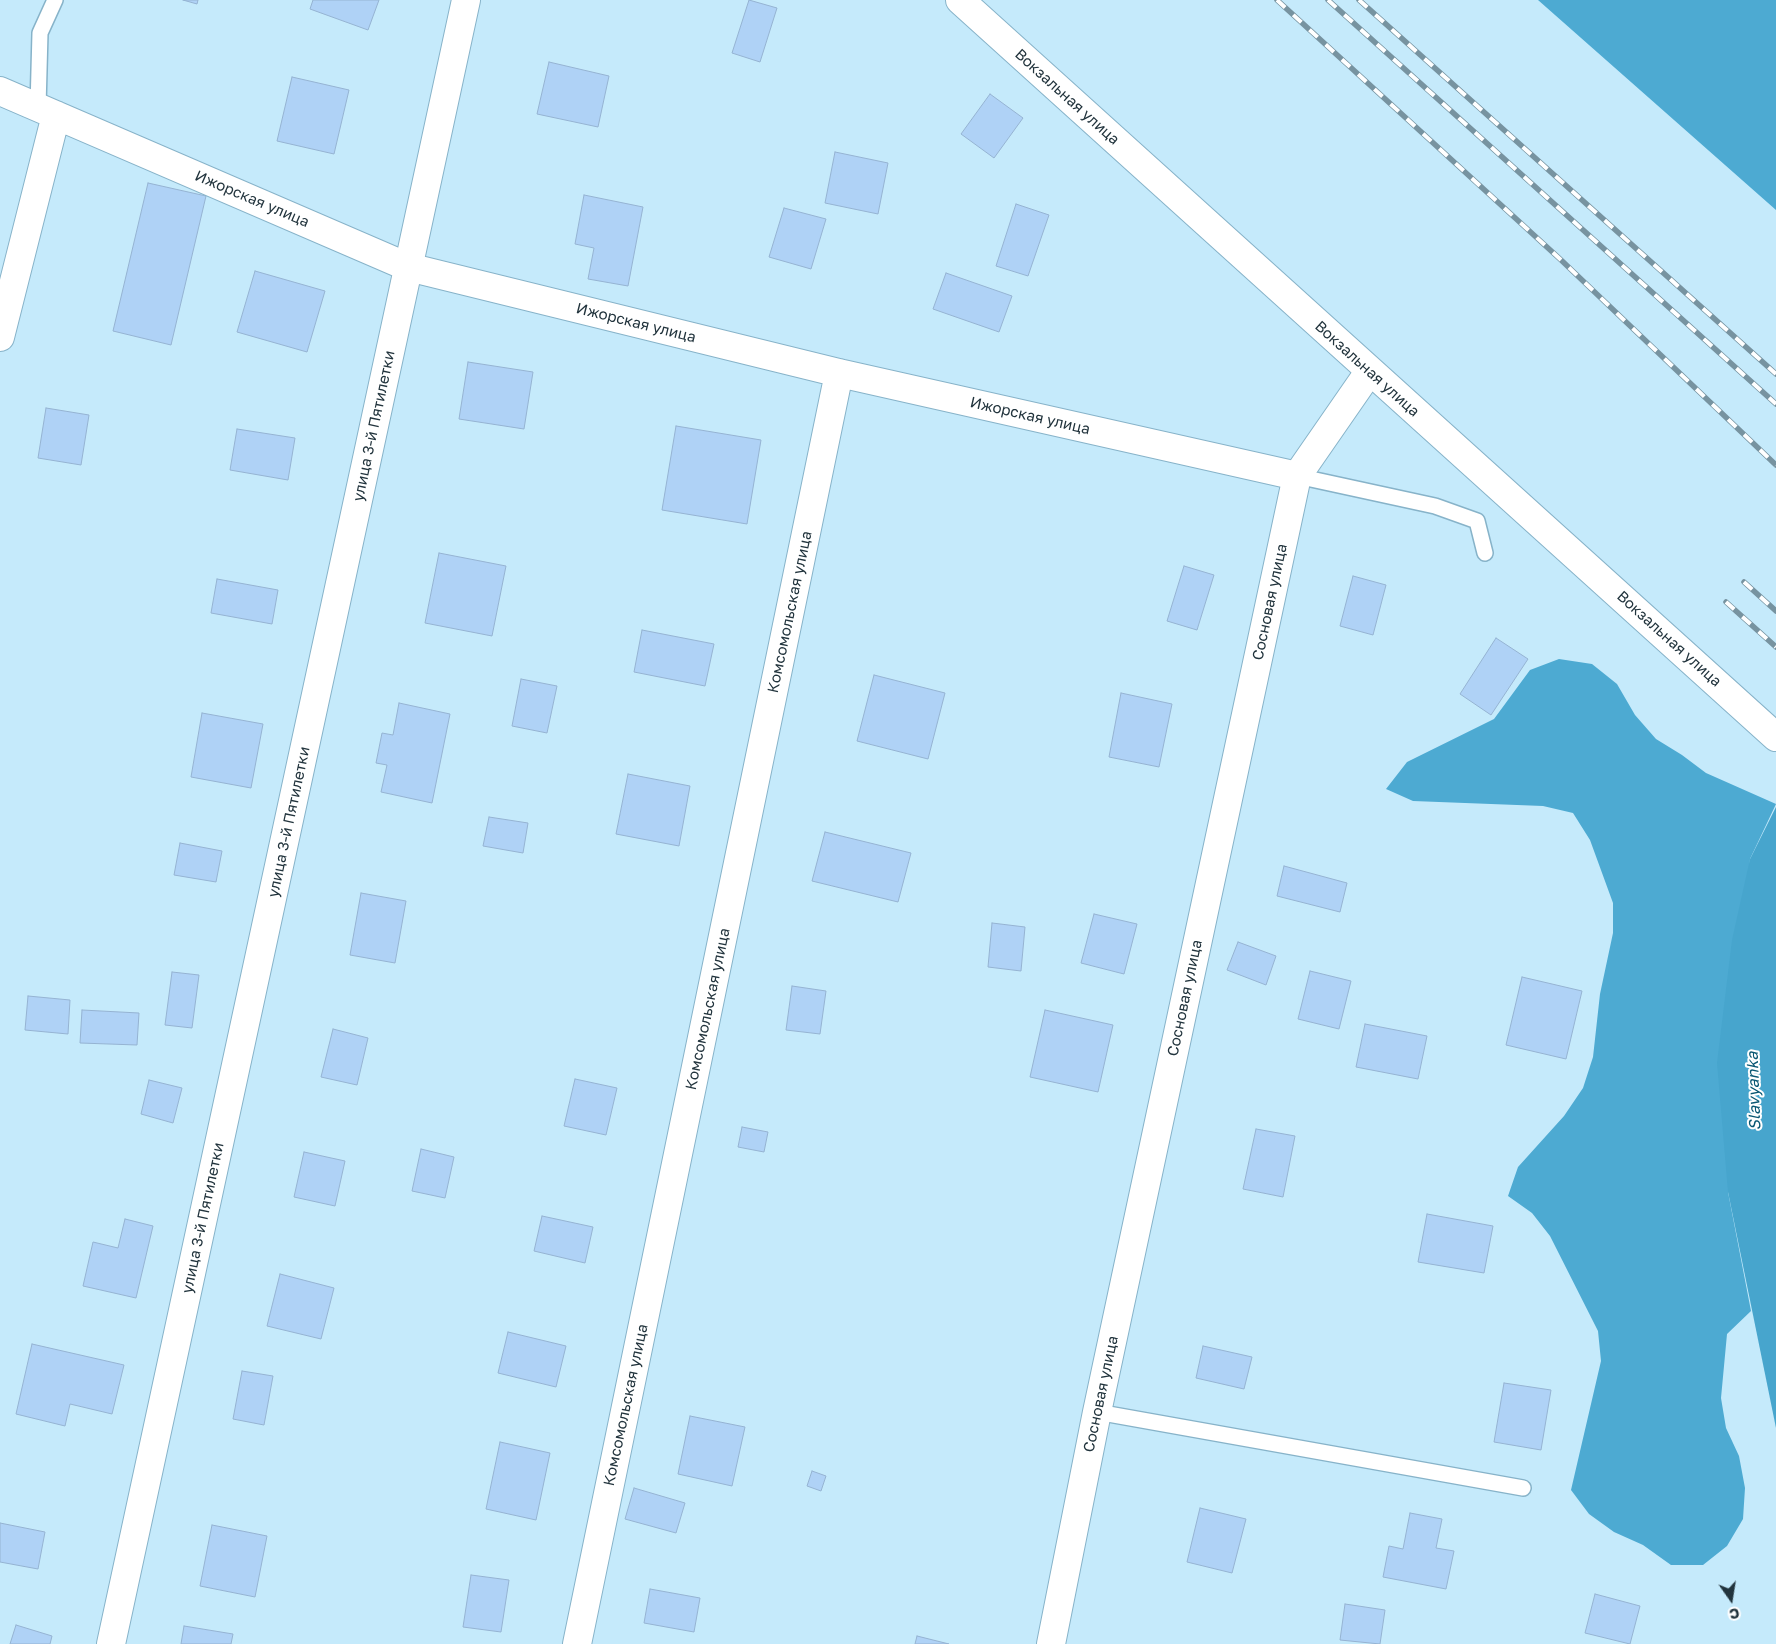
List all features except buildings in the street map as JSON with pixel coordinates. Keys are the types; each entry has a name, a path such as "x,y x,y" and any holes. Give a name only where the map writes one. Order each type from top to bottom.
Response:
{"street":[{"name":"улица 3-й Пятилетки","path":"111,1644 466,0"},
{"name":"Вокзальная улица","path":"960,0 1369,372 1686,653 1776,737"},
{"name":"Ижорская улица","path":"0,91 408,266 839,373 1297,476"},
{"path":"0,337 47,111"},
{"name":"Сосновая улица","path":"1051,1644 1097,1412 1297,476 1369,372"},
{"name":"Комсомольская улица","path":"577,1644 839,373"}],"lane":[{"path":"47,111 40,33 56,0"},
{"path":"1297,476 1435,506 1477,521 1485,553"},
{"path":"1097,1412 1523,1488"}],"shaded area":[{"path":"1538,0 1776,0 1776,210"},
{"path":"1559,659 1592,664 1617,684 1635,715 1656,739 1706,773 1776,804 1750,859 1728,1192 1751,1311 1727,1334 1721,1398 1726,1428 1739,1456 1745,1488 1743,1519 1727,1546 1703,1565 1671,1565 1643,1545 1614,1532 1589,1514 1571,1490 1601,1361 1598,1331 1550,1236 1532,1213 1508,1196 1518,1167 1564,1116 1583,1088 1593,1057 1600,994 1613,933 1613,903 1590,840 1573,813 1543,806 1413,801 1386,789 1407,762 1494,719 1530,670"}],"water":[{"name":"Slavyanka","path":"1776,807 1776,1428 1728,1192 1717,1063 1732,940 1750,859"}],"railway":[{"path":"1277,0 1560,259 1776,465"},
{"path":"1328,0 1776,404"},
{"path":"1359,0 1776,374"},
{"path":"1744,582 1776,611"},
{"path":"1726,602 1776,647"}]}
